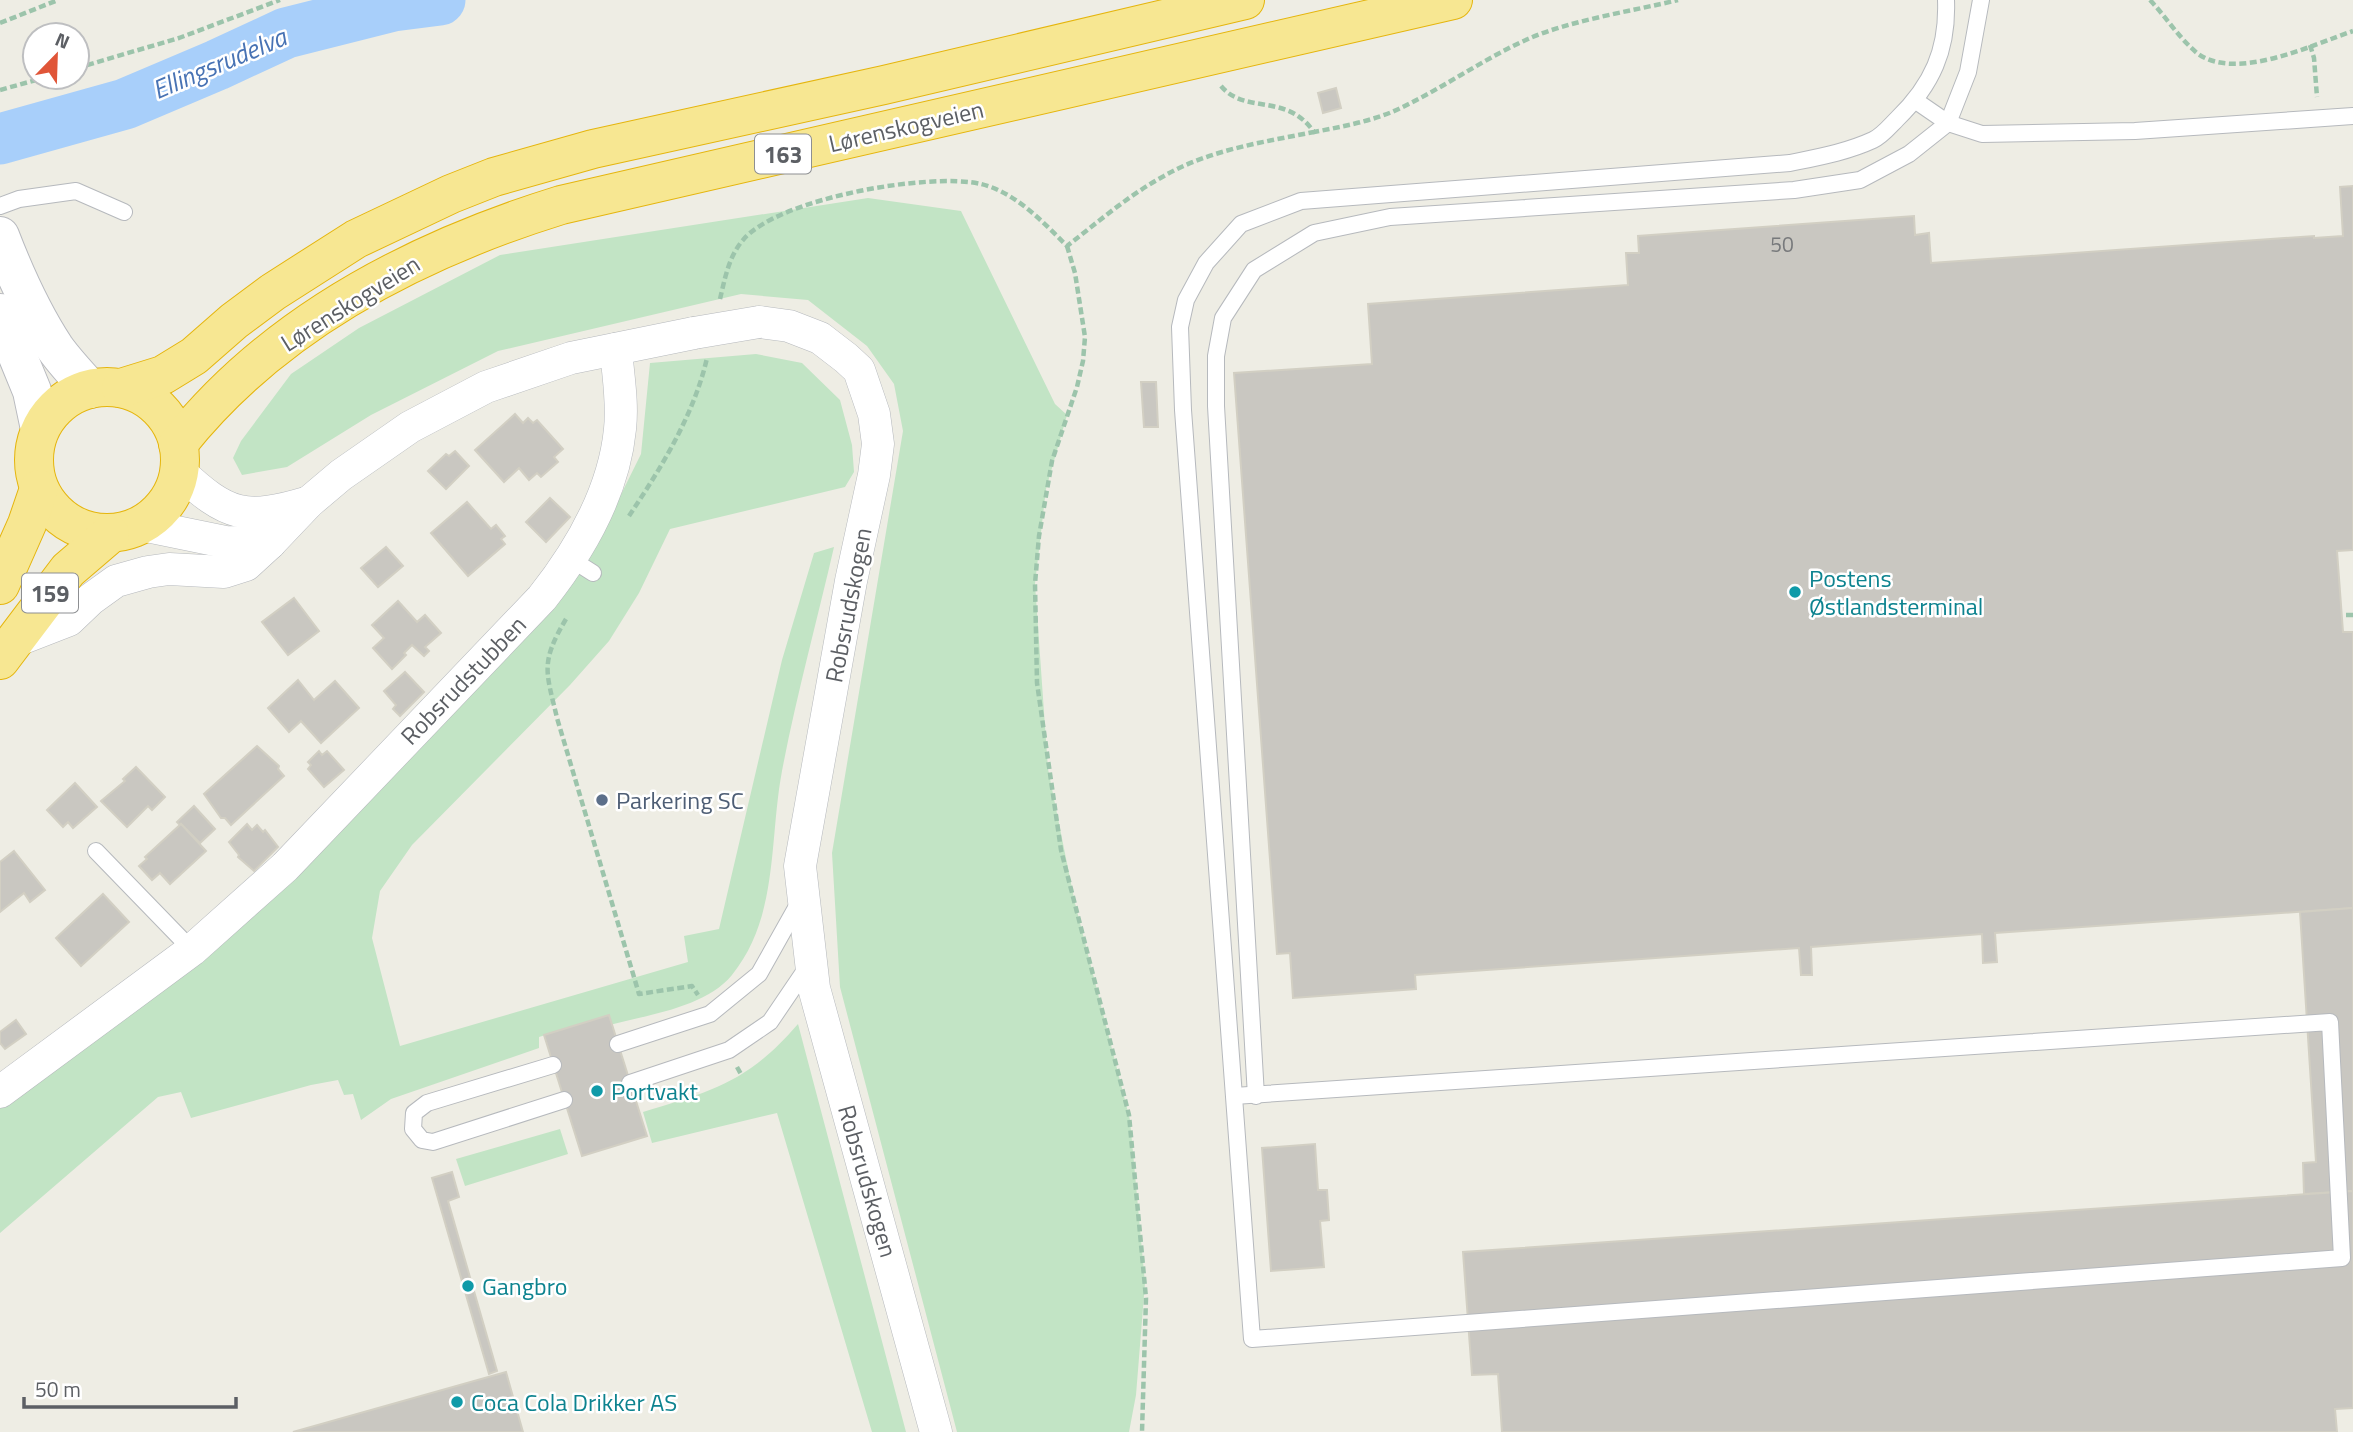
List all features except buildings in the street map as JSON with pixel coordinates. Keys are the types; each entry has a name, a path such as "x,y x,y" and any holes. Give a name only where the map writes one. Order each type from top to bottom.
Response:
{"highway":[{"name":"Lørenskogveien","path":"105,389 163,375 194,356 273,292 356,239 494,177 593,149 884,85 1245,0"},
{"name":"Lørenskogveien","path":"179,457 205,411 231,384 325,313 394,272 513,220 561,205 1453,0"},
{"name":"159","path":"105,389 74,394 60,403 40,429 33,459 39,489 51,508 67,523 88,531 126,529"},
{"path":"105,389 141,396 158,408 170,424 179,457"},
{"name":"159","path":"8,651 68,570 126,529 156,515 175,487 179,457"},
{"name":"159","path":"0,584 16,554 39,489"}],"street":[{"path":"3,244 23,291 56,349 105,389"},
{"path":"0,313 28,380 40,429"},
{"name":"Robsrudskogen","path":"8,651 69,620 91,599 116,581 169,569 223,572 246,565 309,502 341,475 410,427 486,387 526,372 571,358 616,349 700,345 758,322 789,326 820,338 859,370 874,414 878,444 800,866 814,988 936,1432"},
{"name":"Robsrudstubben","path":"0,1092 192,950 285,867 542,598 582,566 598,505 616,453 621,402 616,349"},
{"name":"Robsrudskogen","path":"179,457 199,490 236,511 262,514 309,502"},
{"path":"126,529 225,542 270,543"}],"lane":[{"path":"1234,1096 2330,1022 2342,1258 1252,1339 1183,410 1180,327 1186,300 1206,263 1241,224 1301,201 1790,163 1836,154 1876,139 1916,101 1938,65 1946,0"},
{"path":"1256,1096 1216,406 1216,356 1223,318 1254,270 1314,233 1390,217 1794,190 1860,180 1909,154 1948,123 1968,72 1981,0"},
{"path":"1916,101 1948,123 1982,134 2135,131 2353,116"},
{"path":"0,206 19,199 76,191 124,212"},
{"path":"96,851 192,950"},
{"path":"618,1044 710,1014 760,974 803,896"},
{"path":"630,1083 729,1050 770,1022 811,962"},
{"path":"554,1065 427,1103 414,1113 413,1129 422,1140 433,1142 564,1100"}],"path":[{"path":"0,23 58,0"},
{"path":"91,64 179,38 280,0"},
{"path":"1067,246 1132,196 1165,175 1214,154 1258,142 1362,122 1391,112 1444,86 1477,65 1532,37 1678,0"},
{"path":"2150,0 2186,42 2211,61 2227,65 2248,64 2353,32"},
{"path":"2310,45 2314,58 2318,118"},
{"path":"1217,79 1222,89 1232,96 1299,115 1314,132"},
{"path":"0,90 21,84"},
{"path":"719,302 731,259 743,239 763,223 813,202 888,187 933,180 983,184 1021,204 1067,246 1075,273 1085,337 1077,387 1052,461 1039,536 1035,584 1037,683 1061,850 1129,1115 1146,1298 1142,1432"},
{"path":"627,521 689,413 701,384 700,345"},
{"path":"2346,615 2353,615"},
{"path":"567,617 546,662 557,718 639,994 692,986 710,1014"},
{"path":"729,1050 742,1076"}],"green space":[{"path":"868,198 961,211 1055,404 1067,415 1046,489 1035,584 1048,769 1075,903 1130,1120 1145,1283 1136,1395 1129,1432 957,1432 840,987 832,853 903,431 894,384 867,346 808,300 741,294 498,351 371,415 287,467 242,475 233,458 241,441 291,374 359,328 500,255"},
{"path":"756,354 802,363 840,400 852,445 854,472 845,487 670,529 639,593 609,641 570,685 412,845 380,891 372,938 400,1046 688,962 684,936 719,929 782,660 814,553 834,547 782,771 765,903 747,952 732,975 707,995 674,1009 606,1026 603,1017 539,1037 539,1048 391,1099 361,1120 353,1094 344,1095 338,1080 191,1118 181,1092 158,1097 0,1233 0,1094 285,861 598,541 641,454 650,363"},
{"path":"798,1024 906,1432 872,1432 777,1113 652,1143 643,1112 690,1098 728,1082 763,1059"},
{"path":"560,1129 568,1154 465,1186 456,1159"}],"waterway":[{"name":"Ellingsrudelva","path":"0,139 125,104 286,33 393,6 440,0"}],"place":[{"name":"Postens Østlandsterminal","path":"1795,592"},
{"name":"Parkering SC","path":"602,800"},
{"name":"Portvakt","path":"597,1091"},
{"name":"Gangbro","path":"468,1286"},
{"name":"Coca Cola Drikker AS","path":"457,1402"}]}
